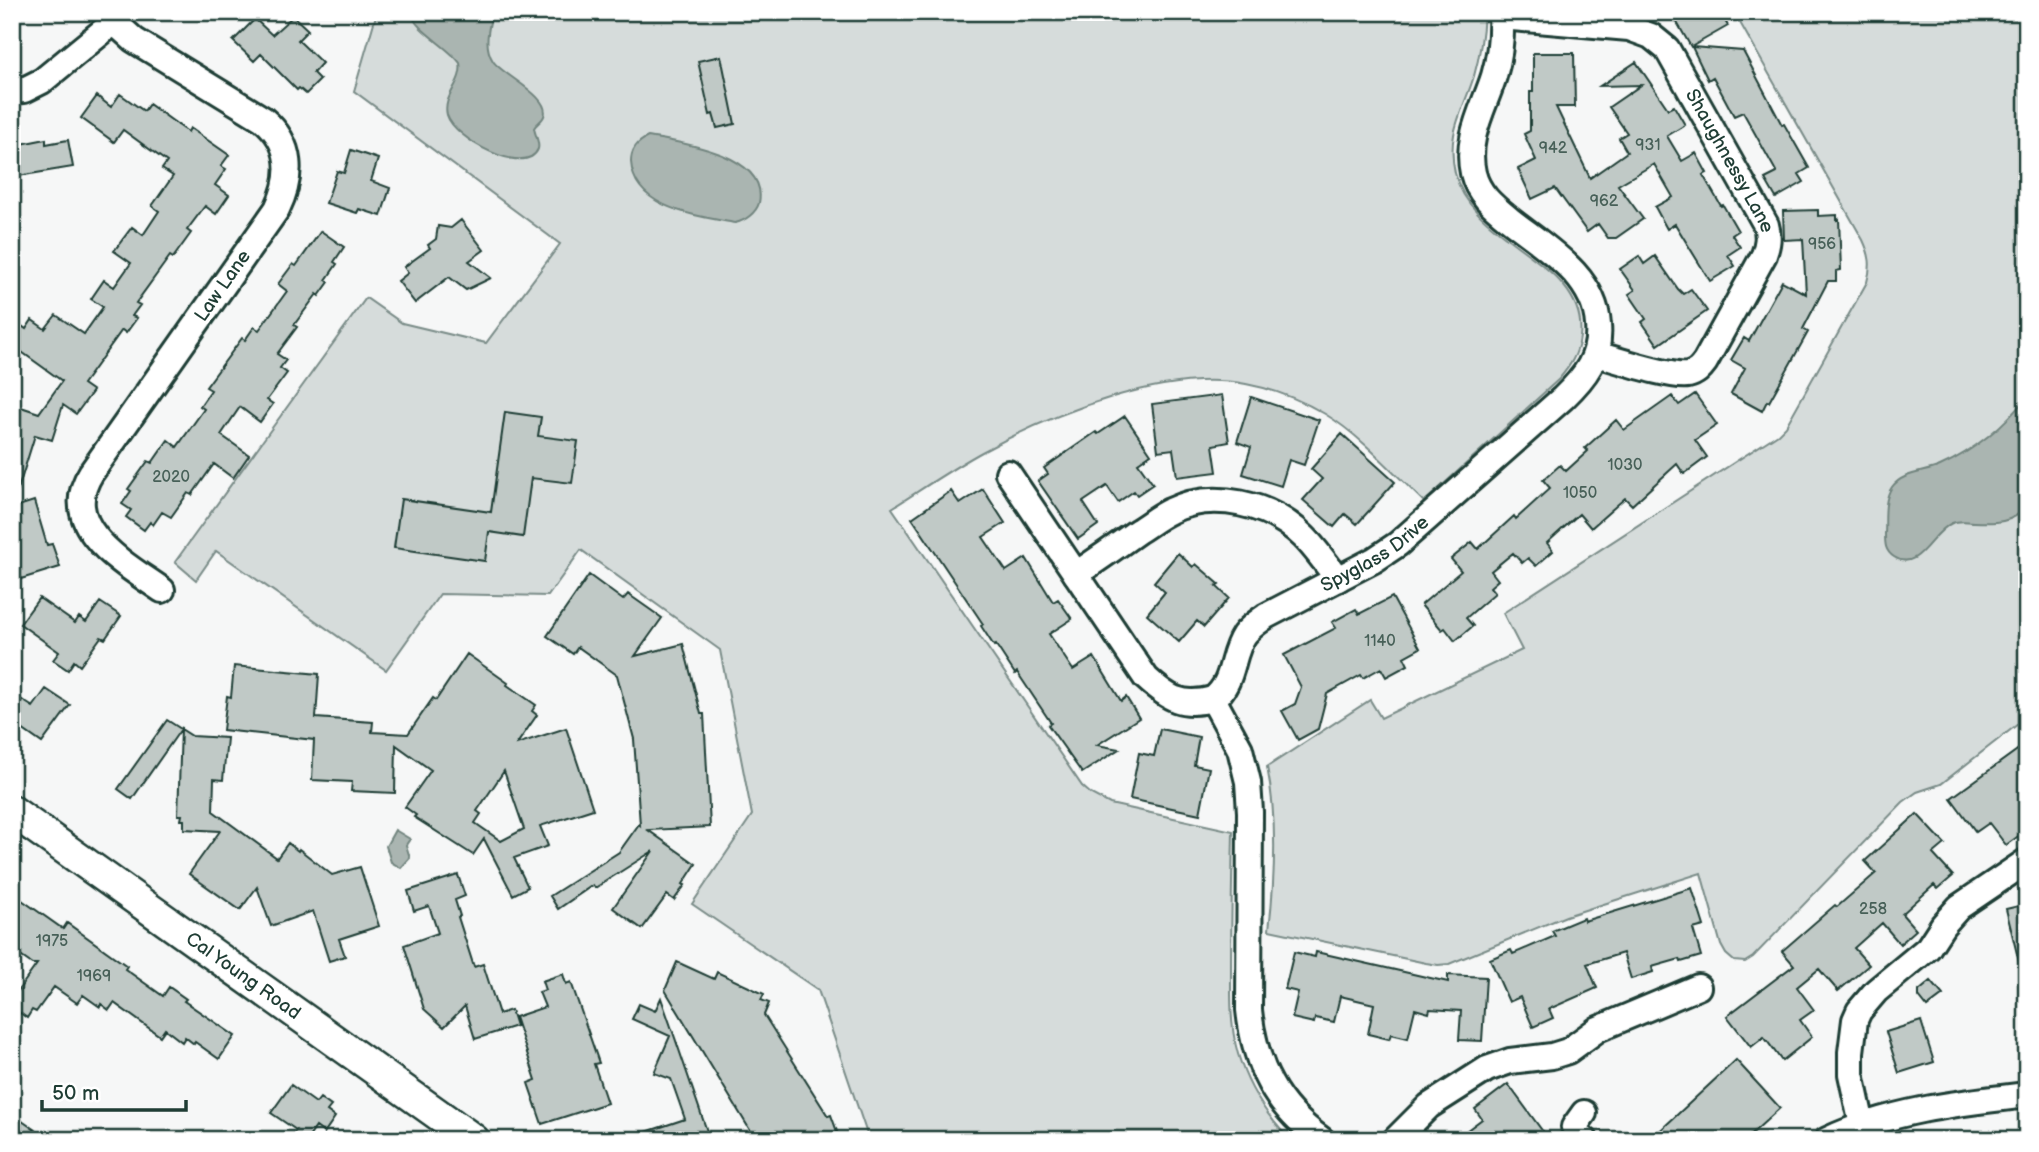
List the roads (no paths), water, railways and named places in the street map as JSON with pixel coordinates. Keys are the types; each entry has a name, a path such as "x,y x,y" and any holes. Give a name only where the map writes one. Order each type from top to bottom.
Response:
{"main road":[{"name":"Cal Young Road","path":"12,811 474,1140"}],"street":[{"name":"Shaughnessy Lane","path":"1501,15 1629,28 1651,36 1660,43 1667,49 1766,225 1769,235 1764,255 1705,362 1696,372 1681,376 1596,354"},
{"name":"Spyglass Drive","path":"1213,699 1230,679 1240,644 1250,628 1374,560 1408,536 1563,398 1592,365 1599,336 1598,314 1587,287 1573,271 1491,205 1475,180 1472,169 1477,118 1496,69 1501,15"},
{"path":"12,91 24,90 42,80 112,17"},
{"name":"Law Lane","path":"112,17 145,47 254,112 271,125 284,147 289,172 277,209 91,473 82,493 85,519 92,532 116,558 162,590"},
{"path":"1008,473 1146,678 1168,695 1181,701 1192,703 1213,699 1240,749 1248,782 1250,812 1249,1010 1253,1040 1264,1072 1283,1104 1299,1122 1322,1140"},
{"path":"1076,574 1167,512 1196,502 1214,500 1253,506 1288,523 1303,536 1338,579"},
{"path":"1862,1125 1851,1074 1852,1035 1859,1011 1876,991 1928,948 1959,907 2027,861"},
{"path":"1395,1140 1429,1106 1487,1069 1510,1061 1552,1056 1568,1051 1598,1029 1698,987"},
{"path":"1827,1140 1888,1117 1933,1107 2027,1095"},
{"path":"1584,1113 1574,1127 1585,1140"}]}
